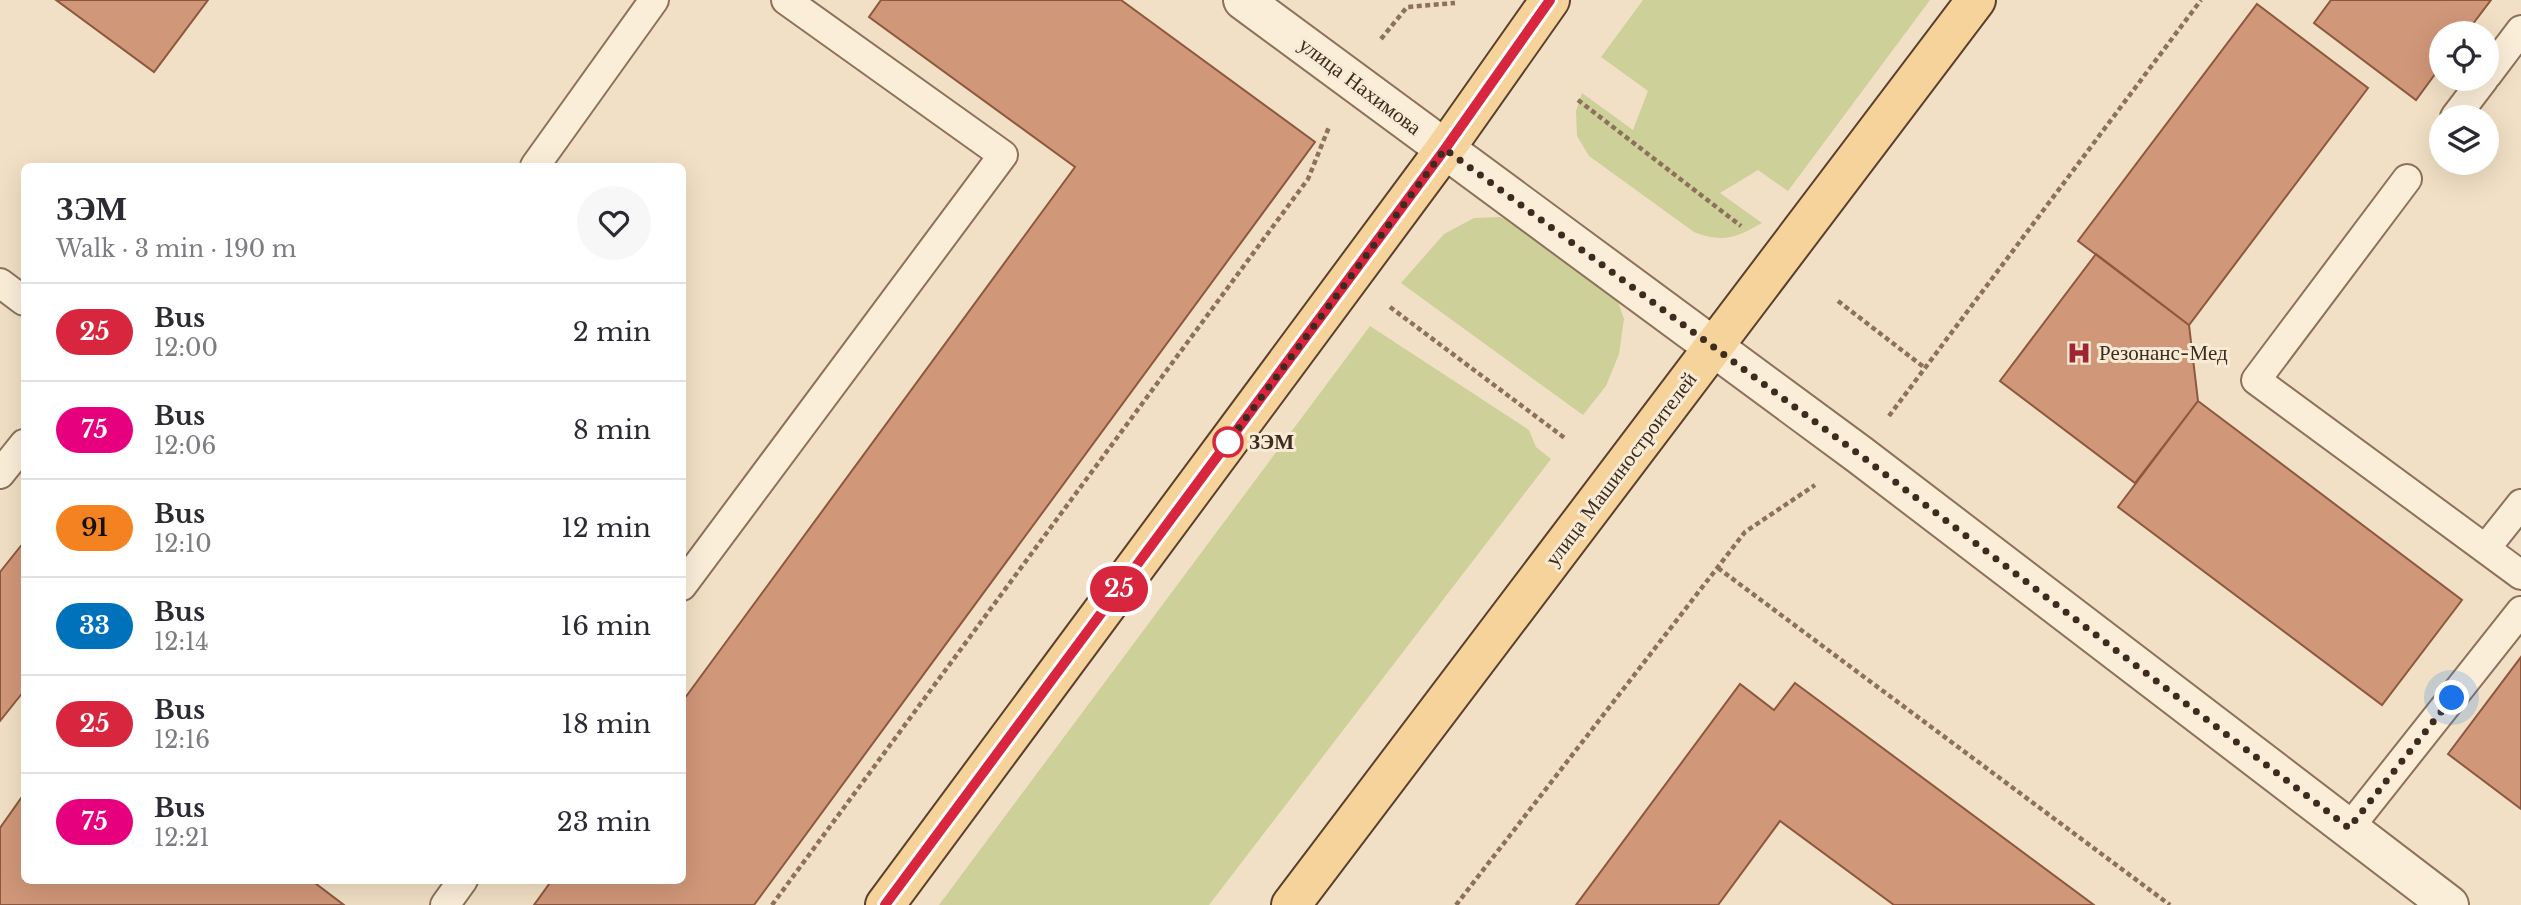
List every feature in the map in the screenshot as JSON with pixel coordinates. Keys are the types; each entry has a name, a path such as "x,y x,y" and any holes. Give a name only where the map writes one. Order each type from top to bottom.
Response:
{"main road":[{"path":"885,905 1445,149 1550,0"},
{"name":"улица Машиностроителей","path":"1291,905 1976,0"}],"street":[{"name":"улица Нахимова","path":"1243,0 1860,455 2449,905"}],"lane":[{"path":"537,163 654,0"},
{"path":"686,581 1003,155 786,0"},
{"path":"2499,59 2521,30"},
{"path":"2407,179 2256,380 2521,575"},
{"path":"0,283 21,299"},
{"path":"0,474 21,448"},
{"path":"2486,548 2521,504"},
{"path":"2349,828 2521,611"},
{"path":"445,905 460,884"}],"path":[{"path":"1456,905 1745,532 1860,455 2201,0"},
{"path":"772,905 1308,179 1350,78 1406,7 1455,3"},
{"path":"1578,100 1745,230"},
{"path":"1838,301 1925,368"},
{"path":"1386,304 1566,439"},
{"path":"1718,568 2170,905"}],"green space":[{"path":"1643,0 1930,0 1788,191 1758,170 1720,193 1762,223 1737,235 1721,238 1694,232 1589,156 1577,136 1576,111 1582,93 1633,130 1648,91 1601,57"},
{"path":"1500,217 1527,229 1615,293 1624,319 1619,354 1606,386 1583,415 1401,283 1444,234 1474,218"},
{"path":"1370,326 1529,430 1536,447 1551,459 1209,905 939,905"}],"building":[{"path":"56,0 208,0 154,72"},
{"path":"881,0 1121,0 1315,142 754,905 534,905 549,884 686,884 686,697 1075,167 869,17"},
{"path":"2331,0 2491,0 2475,21 2429,21 2429,82 2416,100 2314,23"},
{"path":"2257,4 2368,88 2189,325 2078,241"},
{"path":"2096,254 2189,325 2198,401 2135,483 2000,381"},
{"path":"2198,401 2462,600 2382,705 2118,507"},
{"path":"21,546 21,695 0,721 0,572"},
{"path":"2521,657 2521,809 2448,754"},
{"path":"1795,683 2094,905 1894,905 1780,821 1718,905 1576,905 1740,684 1774,710"},
{"path":"21,798 21,884 316,884 344,905 0,905 0,828"}],"bus line":[{"name":"25","path":"885,905 1445,149 1550,0"}],"place":[{"name":"Резонанс-Мед","path":"2079,353"},
{"name":"ЗЭМ","path":"1228,442"}],"route":[{"path":"1228,442 1226,445 1445,149 1860,455 2349,828 2452,698"}]}
